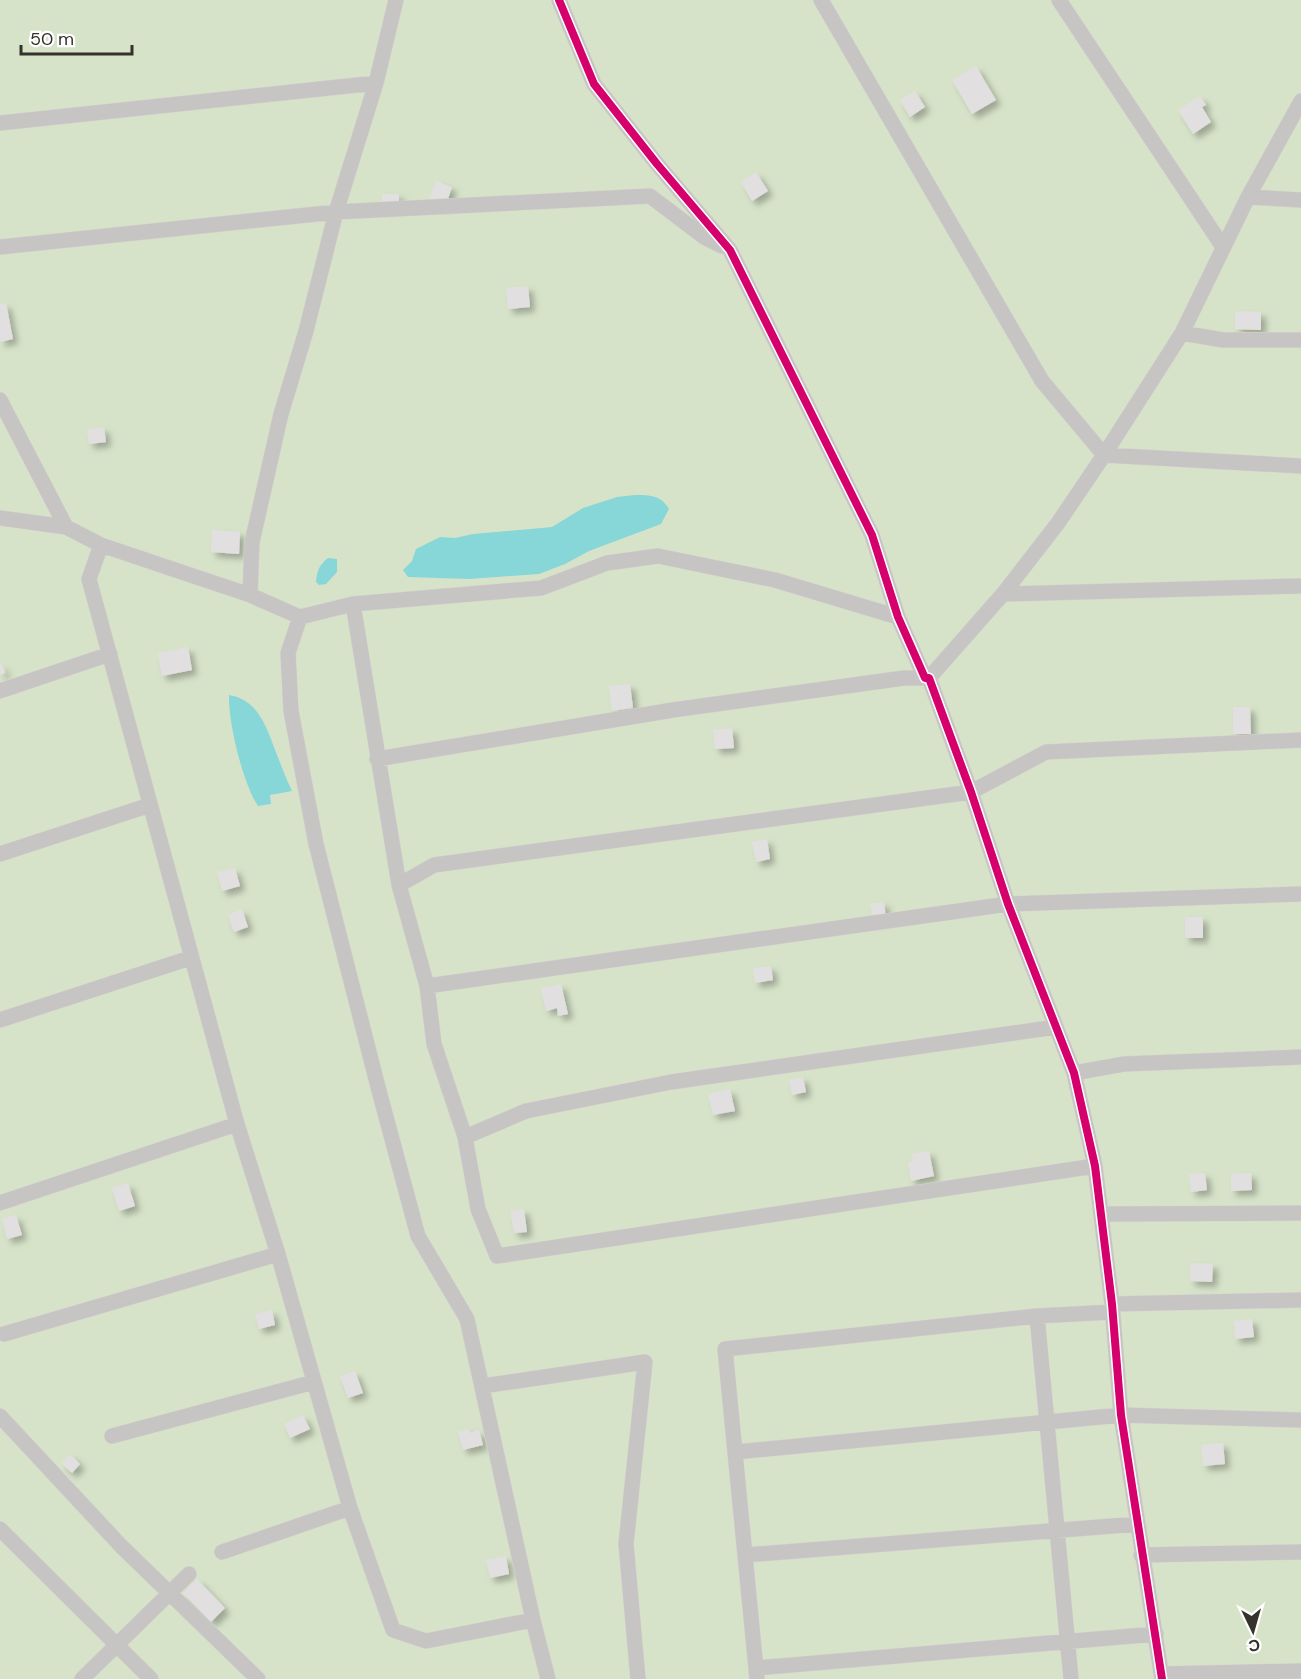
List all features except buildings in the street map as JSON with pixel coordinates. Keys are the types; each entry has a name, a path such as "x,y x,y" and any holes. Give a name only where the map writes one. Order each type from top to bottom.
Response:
{"street":[{"path":"250,595 252,542 281,414 306,331 336,212 376,83 396,0"},
{"path":"559,0 594,84 657,164 730,250 872,536 898,617 927,678 971,792 1008,904 1074,1073 1095,1166 1112,1308 1121,1415 1162,1677 1301,1671"},
{"path":"821,0 1042,381 1104,455 1301,466"},
{"path":"1059,0 1223,247"},
{"path":"0,123 376,83"},
{"path":"377,759 673,710 904,678 927,678 1004,594 1058,523 1104,455 1182,333 1248,197 1301,101"},
{"path":"0,247 336,212 650,196 704,237 730,250"},
{"path":"1248,197 1301,200"},
{"path":"1182,333 1223,340 1301,340"},
{"path":"0,399 66,527"},
{"path":"0,518 66,527 101,545 250,595 300,617 353,604 542,588 607,563 658,556 775,580 898,617"},
{"path":"101,545 89,579 190,957 350,1508 393,1630 426,1641 533,1620"},
{"path":"1004,594 1301,586"},
{"path":"353,604 399,885 427,986 434,1044 465,1137 478,1209 497,1256 1095,1166"},
{"path":"300,617 288,653 291,711 316,844 418,1236 467,1319 548,1679"},
{"path":"0,691 110,654"},
{"path":"399,885 434,865 971,792 1046,752 1301,740"},
{"path":"0,854 150,805"},
{"path":"427,986 1008,904 1301,894"},
{"path":"0,1020 190,957"},
{"path":"465,1137 526,1111 671,1082 1056,1028"},
{"path":"1074,1073 1124,1064 1301,1057"},
{"path":"0,1203 237,1124"},
{"path":"1101,1214 1301,1213"},
{"path":"4,1334 278,1254"},
{"path":"1156,1634 1067,1641 757,1674 725,1349 1112,1308 1301,1300"},
{"path":"1037,1316 1071,1679"},
{"path":"483,1386 645,1362 626,1544 638,1679"},
{"path":"112,1436 314,1382"},
{"path":"735,1452 1121,1415 1301,1420"},
{"path":"0,1416 121,1546 258,1679"},
{"path":"222,1552 350,1508"},
{"path":"745,1555 1138,1524"},
{"path":"0,1529 151,1679"},
{"path":"1142,1555 1301,1552"},
{"path":"82,1679 189,1574"}],"green space":[{"path":"0,0 1301,0 1301,1679 0,1679"}],"water":[{"path":"635,495 655,497 666,504 669,509 661,524 589,551 539,574 469,579 408,577 403,570 412,561 416,549 440,537 455,538 473,534 552,527 583,508 617,497"},
{"path":"328,558 337,559 337,572 326,584 319,585 316,582 318,571"},
{"path":"229,695 249,703 262,719 292,791 270,795 271,804 258,806 252,796 234,736"}],"cycle path":[{"path":"559,0 594,84 657,164 730,250 872,535 898,617 925,678 929,678 971,792 1008,904 1074,1073 1095,1166 1112,1304 1121,1415 1162,1679"}]}
